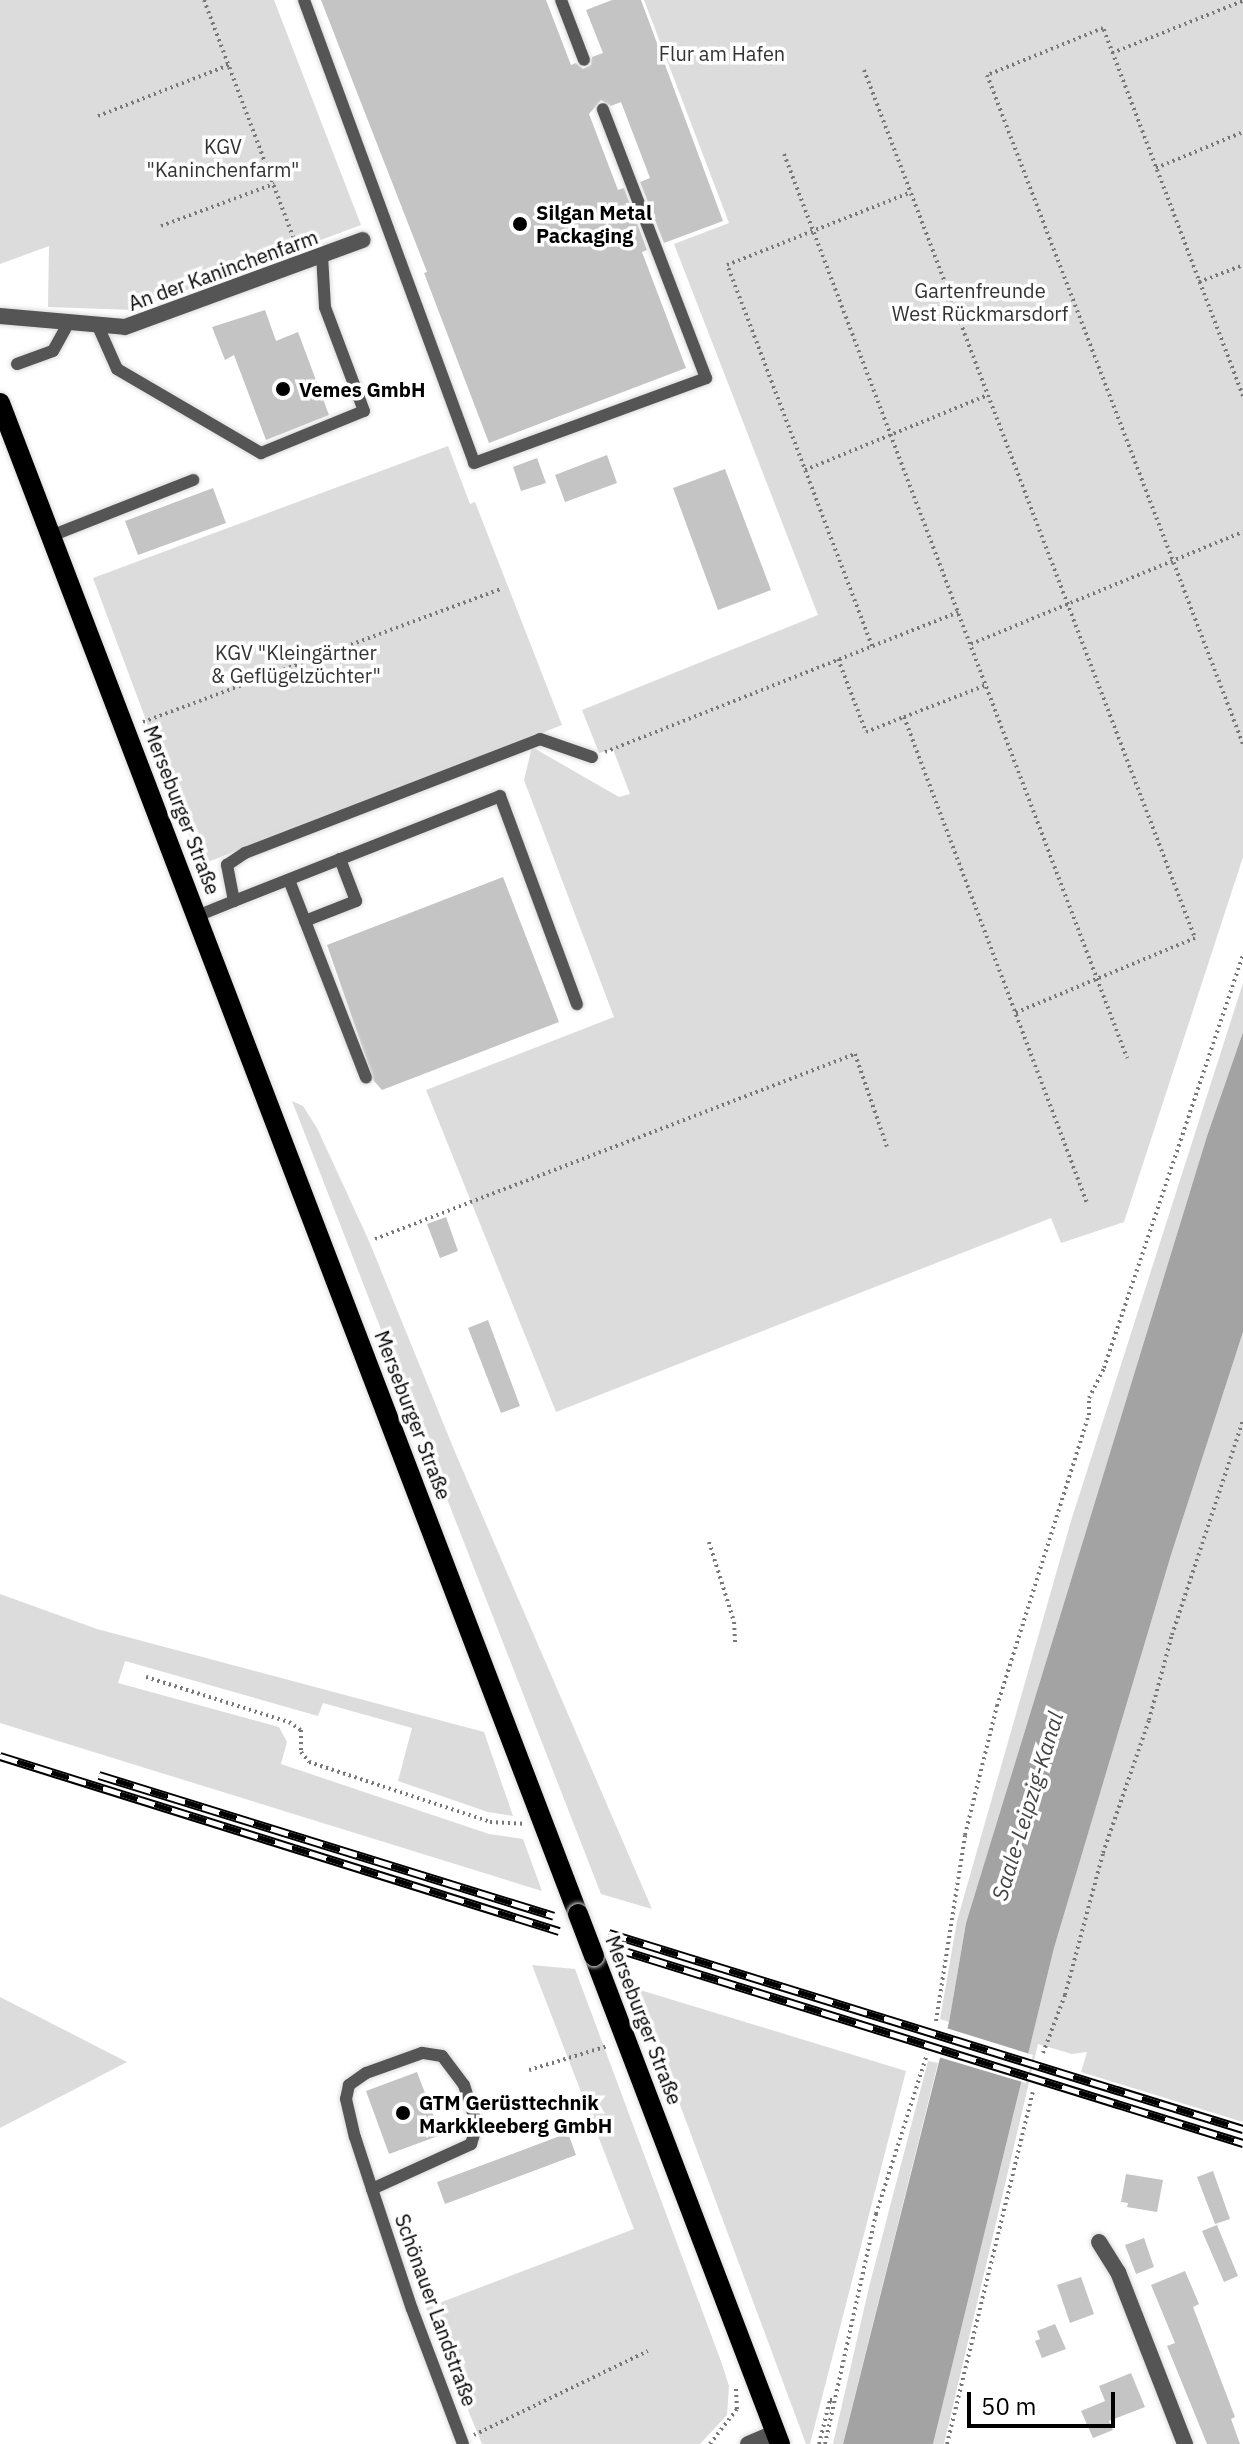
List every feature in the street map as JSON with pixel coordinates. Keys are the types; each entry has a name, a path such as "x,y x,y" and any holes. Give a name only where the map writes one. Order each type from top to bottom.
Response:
{"main road":[{"name":"Merseburger Straße","path":"0,403 778,2438"}],"street":[{"name":"An der Kaninchenfarm","path":"0,316 125,327 363,240"},
{"path":"1099,2242 1118,2272 1185,2444"},
{"path":"748,2444 778,2438"}],"lane":[{"path":"304,0 474,463 706,378 603,109"},
{"path":"561,0 584,60"},
{"path":"97,324 117,369 261,453 364,411 325,307 322,255"},
{"path":"17,364 53,351 69,322"},
{"path":"51,536 193,480"},
{"path":"234,901 227,865 245,853 540,739 592,757"},
{"path":"197,916 500,796 577,1004"},
{"path":"305,921 356,901 340,859"},
{"path":"289,880 366,1078"},
{"name":"Schönauer Landstraße","path":"372,2189 471,2144 477,2125 464,2085 442,2056 422,2053 366,2073 349,2085 346,2099 372,2189 462,2443"}],"path":[{"path":"204,0 302,262"},
{"path":"1112,53 1243,1"},
{"path":"1243,396 1103,28 987,75 1243,744"},
{"path":"98,116 229,65"},
{"path":"864,70 1195,938 1015,1013"},
{"path":"1156,168 1243,132"},
{"path":"784,154 1127,1058"},
{"path":"161,226 274,184"},
{"path":"872,646 727,265 911,192"},
{"path":"1199,282 1243,265"},
{"path":"805,470 988,395"},
{"path":"971,644 1243,532"},
{"path":"125,729 501,589"},
{"path":"592,757 959,612"},
{"path":"838,659 866,732 986,685"},
{"path":"904,717 1087,1203"},
{"path":"936,2021 965,1835 997,1706 1089,1415 1089,1398 1104,1368 1243,956"},
{"path":"375,1239 855,1054 887,1147"},
{"path":"1043,2053 1065,1995 1103,1853 1149,1720 1172,1635 1243,1420"},
{"path":"709,1542 734,1622 735,1643"},
{"path":"146,1677 289,1722 301,1730 301,1752 309,1762 490,1822 517,1825 542,1820"},
{"path":"529,2070 608,2046"},
{"path":"825,2444 876,2214 927,2054"},
{"path":"947,2444 1033,2092"},
{"path":"462,2443 648,2351"},
{"path":"710,2444 737,2409 733,2378"},
{"path":"819,2444 830,2400 836,2400"}],"green space":[{"name":"KGV \"Kaninchenfarm\"","path":"0,0 274,0 361,225 133,310 48,307 49,246 0,264"},
{"name":"Gartenfreunde West Rückmarsdorf","path":"644,0 1243,0 1243,857 1124,1222 1061,1243 1051,1218 556,1412 426,1090 614,1017 524,780 532,747 619,797 630,794 613,749 599,753 582,710 818,615 674,244 729,223"},
{"name":"KGV \"Kleingärtner & Geflügelzüchter\"","path":"448,446 470,504 475,502 562,725 200,865 93,578"},
{"path":"1243,983 1243,1032 1207,1136 966,1923 949,2022 940,2019 957,1921 1071,1521"},
{"path":"292,1101 303,1106 317,1128 369,1241 455,1452 652,1909 601,1894"},
{"path":"1243,1332 1243,2122 1081,2072 1087,2052 1072,2054 1038,2044 944,2444 933,2444 1054,1948 1171,1555"},
{"path":"0,1594 97,1629 484,1732 513,1816 488,1812 398,1781 412,1728 323,1703 318,1716 125,1661 118,1683 279,1727 287,1742 281,1764 489,1834 523,1839 542,1891 0,1723"},
{"path":"532,1965 575,1969 722,2364 729,2386 727,2415 700,2444 482,2444 426,2308 634,2229"},
{"path":"637,1989 906,2071 810,2444 806,2444"},
{"path":"0,1997 127,2062 0,2128"},
{"path":"928,2061 938,2063 843,2444 833,2444 869,2287"}],"water":[{"name":"Saale-Leipzig-Kanal","path":"1243,1032 1243,1332 1171,1555 1054,1948 933,2444 843,2444 949,2022 966,1923 1207,1136"}],"pier":[{"path":"943,2027 1033,2055 1026,2083 935,2056"}],"building":[{"name":"Silgan Metal Packaging","path":"321,0 546,0 571,65 576,63 583,69 591,65 592,57 603,53 586,10 612,0 641,0 723,221 664,243 640,182 650,178 621,102 611,106 601,100 589,114 618,190 624,188 647,250 642,252 686,368 489,443 424,273 427,272"},
{"name":"Vemes GmbH","path":"265,310 276,341 298,332 329,415 266,440 234,355 225,360 212,327"},
{"path":"607,455 617,483 565,502 555,475"},
{"path":"537,458 546,483 521,491 513,467"},
{"path":"725,469 771,590 718,610 673,488"},
{"path":"213,488 226,523 138,555 125,521"},
{"path":"503,877 559,1022 382,1090 374,1081 327,945"},
{"path":"446,1217 458,1251 440,1258 427,1224"},
{"path":"488,1320 520,1406 501,1413 468,1328"},
{"name":"GTM Gerüsttechnik Markkleeberg GmbH","path":"417,2072 441,2135 389,2154 366,2091"},
{"path":"568,2133 576,2155 445,2204 437,2182"},
{"path":"1213,2171 1230,2219 1215,2224 1197,2177"},
{"path":"1126,2174 1163,2180 1157,2212 1127,2207 1128,2203 1121,2202"},
{"path":"1217,2225 1238,2276 1224,2282 1202,2231"},
{"path":"1144,2238 1154,2267 1136,2274 1125,2245"},
{"path":"1185,2271 1199,2304 1193,2307 1235,2417 1231,2419 1240,2444 1207,2444 1167,2346 1175,2343 1151,2285"},
{"path":"1081,2277 1094,2314 1070,2323 1057,2285"},
{"path":"1055,2324 1066,2349 1042,2358 1035,2341 1040,2339 1037,2331"},
{"path":"1131,2373 1145,2407 1109,2421 1113,2430 1093,2438 1081,2411 1105,2401 1099,2386"}],"railway":[{"path":"0,1756 559,1931"},
{"path":"99,1775 554,1916"},
{"path":"609,1933 1243,2129"},
{"path":"615,1948 1243,2143"}],"place":[{"name":"Silgan Metal Packaging","path":"520,224"},
{"name":"Vemes GmbH","path":"283,389"},
{"name":"GTM Gerüsttechnik Markkleeberg GmbH","path":"403,2113"}],"park label":[{"name":"Flur am Hafen","path":"722,53"}]}
